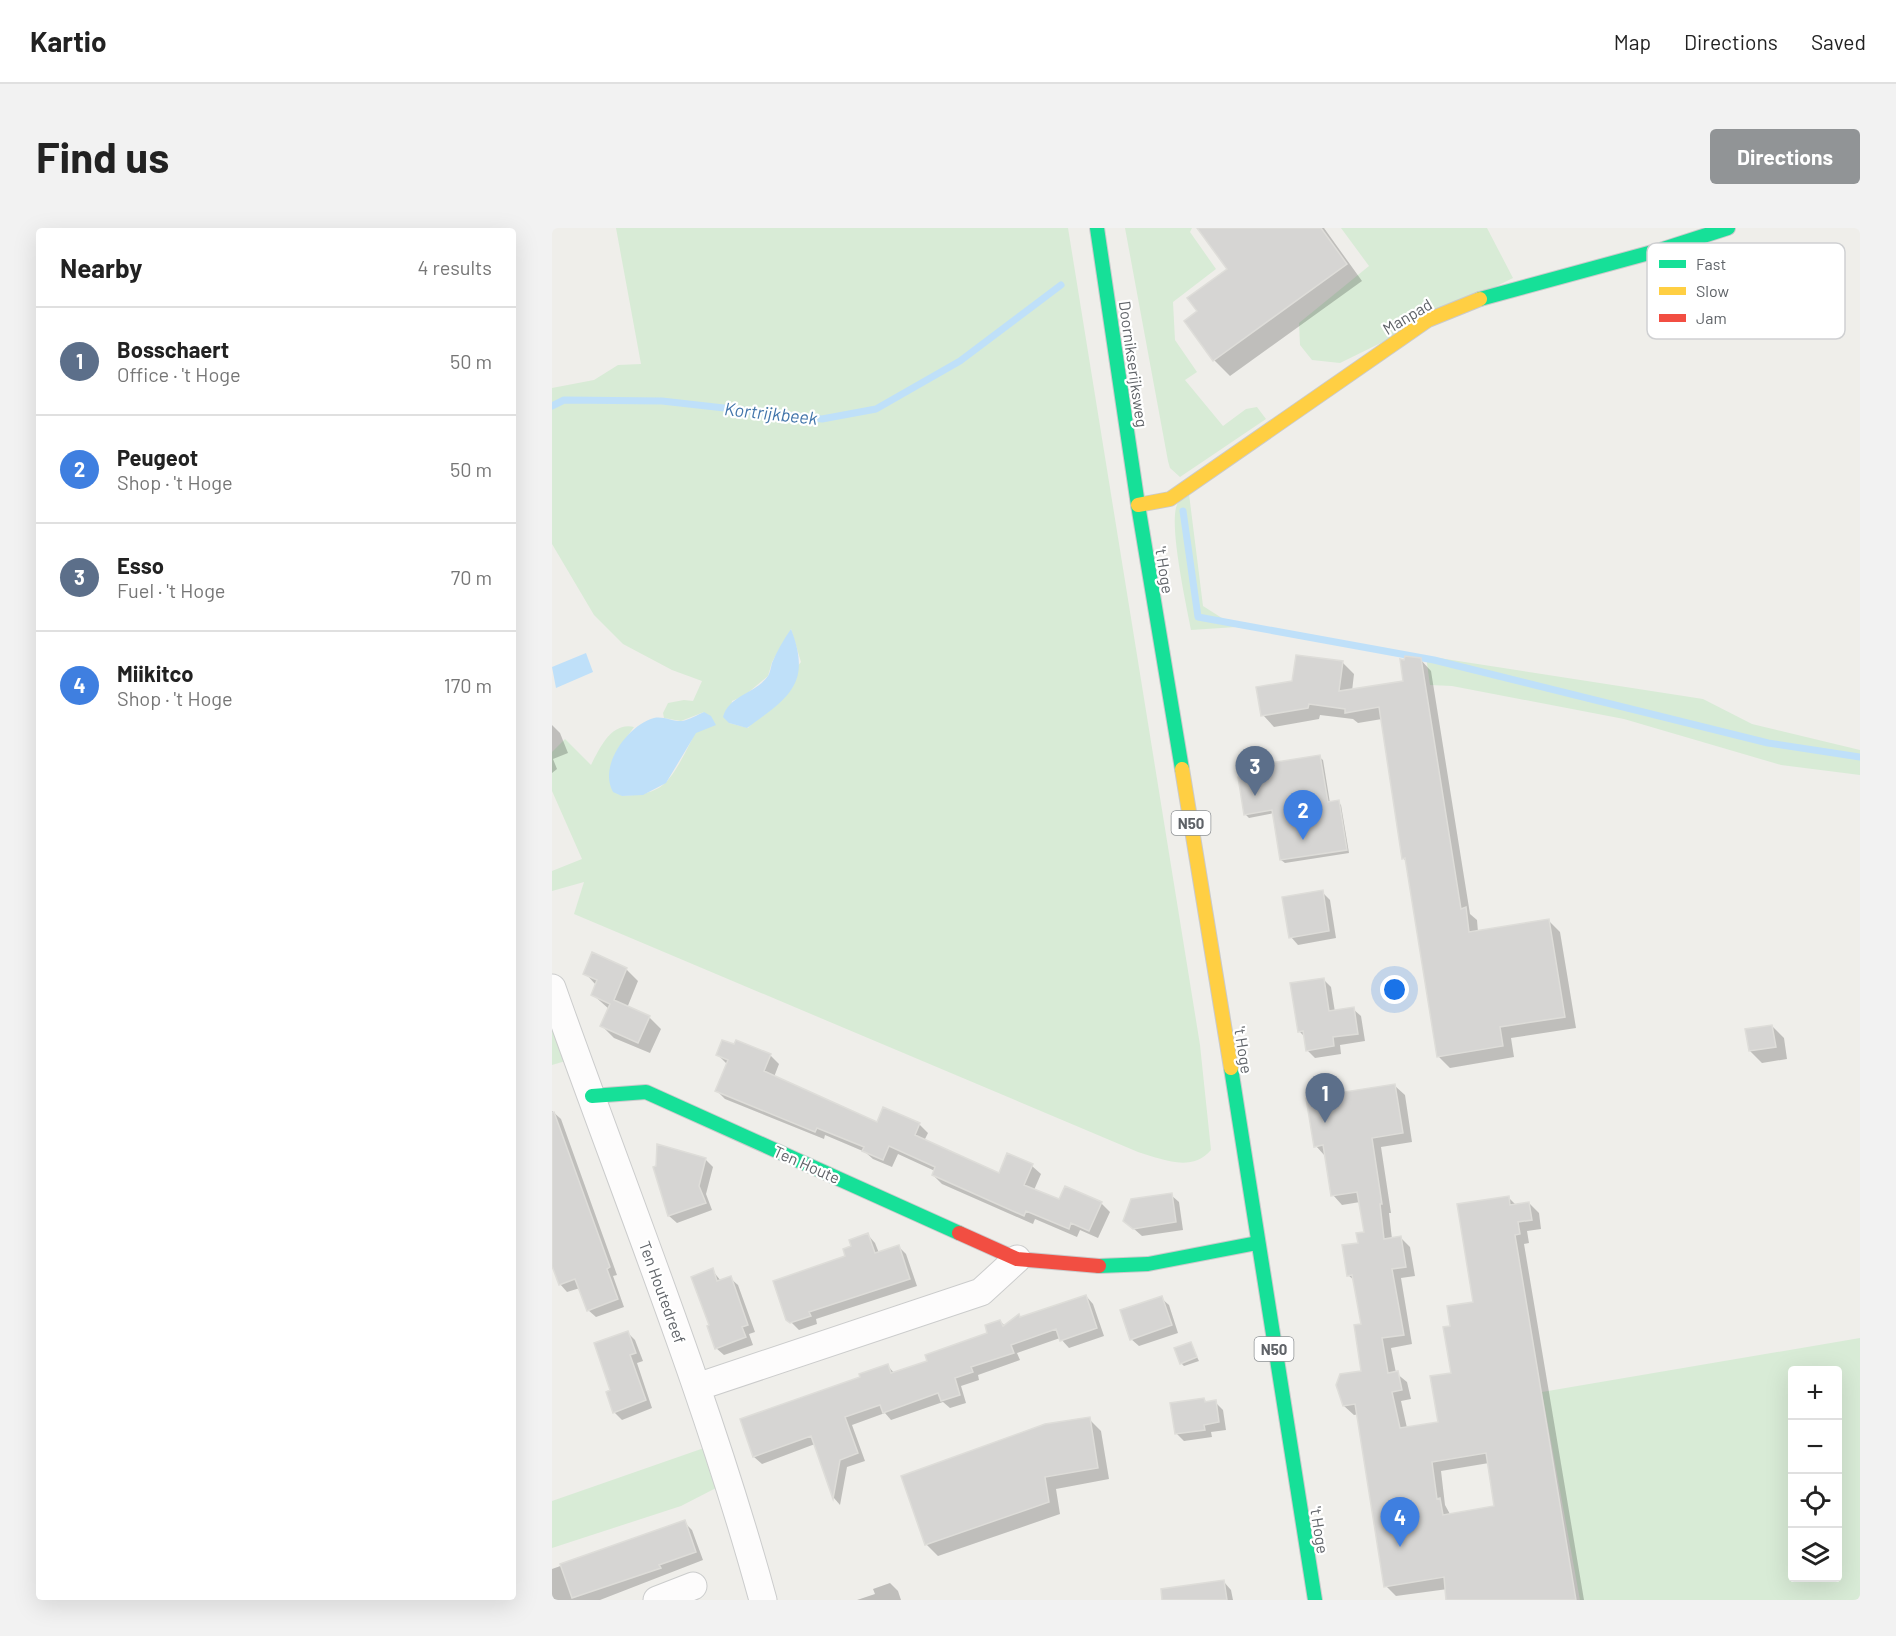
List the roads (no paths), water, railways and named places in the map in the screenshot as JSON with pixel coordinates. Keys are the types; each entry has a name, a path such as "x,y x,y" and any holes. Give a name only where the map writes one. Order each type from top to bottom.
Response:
{"main road":[{"name":"Doornikserijksweg","path":"1096,228 1138,506"},
{"name":"Manpad","path":"1682,243 1728,228"},
{"name":"Manpad","path":"1138,506 1170,499 1428,320 1488,296 1647,253"},
{"name":"'t Hoge","path":"1138,506 1216,971 1257,1244 1315,1600"},
{"name":"Ten Houte","path":"592,1096 646,1092 1017,1259 1091,1266 1148,1264 1257,1244"}],"street":[{"name":"Ten Houtedreef","path":"552,988 723,1460 763,1600"},
{"path":"697,1387 981,1292 1017,1259"},
{"path":"657,1600 693,1586"}],"water":[{"path":"791,629 799,663 793,688 775,707 747,728 729,723 723,717 726,710 736,699 763,682 768,676 776,654"},
{"path":"586,653 593,672 556,688 552,667"},
{"path":"704,712 711,716 716,725 696,733 666,783 643,795 622,796 613,792 609,782 609,770 618,748 635,729 654,718 682,721"}],"waterway":[{"name":"Kortrijkbeek","path":"552,406 564,400 662,401 822,419 876,409 960,361 1061,285"},
{"path":"1183,511 1198,617 1434,660 1768,743 1860,757"}],"place":[{"name":"Esso","path":"1255,796"},
{"name":"Peugeot","path":"1303,840"},
{"name":"Bosschaert","path":"1325,1123"},
{"name":"Miikitco","path":"1400,1547"}]}
